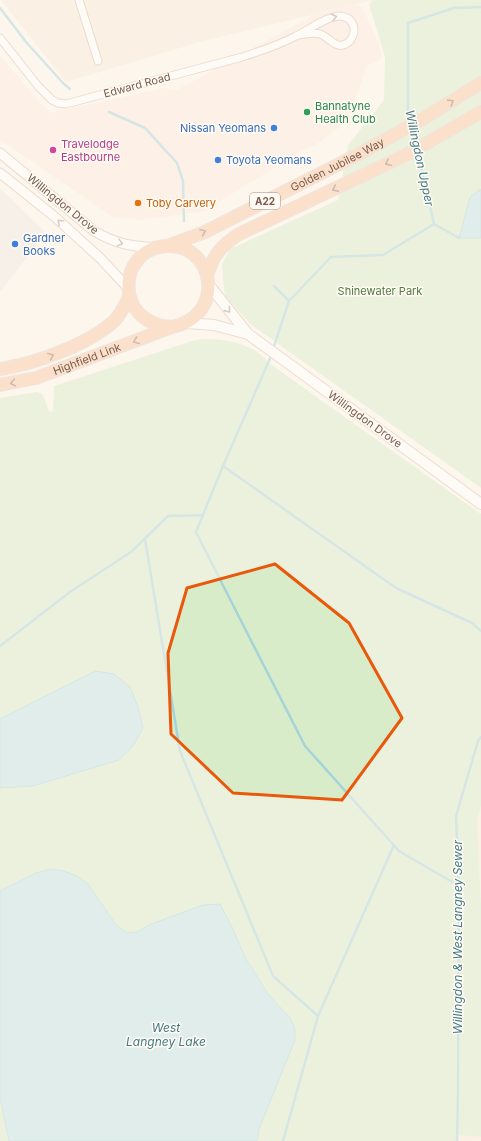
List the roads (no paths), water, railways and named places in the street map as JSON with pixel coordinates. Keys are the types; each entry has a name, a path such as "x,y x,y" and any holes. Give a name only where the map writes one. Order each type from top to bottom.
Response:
{"highway":[{"name":"Golden Jubilee Way","path":"160,247 205,232 224,223 401,131 481,83"},
{"name":"Golden Jubilee Way","path":"208,280 215,255 228,241 239,234 425,145 481,112"},
{"path":"160,247 177,247 187,250 203,265 208,280 208,296 203,307 196,316 186,323 172,327 161,326 150,322 141,316 134,307 129,292 129,278 132,268 146,253 160,247"},
{"name":"Highfield Link","path":"0,369 28,364 51,356 97,333 113,322 119,314 129,292"},
{"name":"Highfield Link","path":"0,385 36,378 172,327"}],"main road":[{"name":"Willingdon Drove","path":"208,280 248,334 481,504"},
{"name":"Willingdon Drove","path":"186,323 214,325 248,334"}],"street":[{"path":"79,0 98,61"},
{"name":"Edward Road","path":"0,38 38,86 52,100 58,103 66,104 242,57 269,48 299,35 314,25 339,16 344,16 349,20 354,29 350,40 346,44 340,45 334,44 319,34 299,35"},
{"name":"Willingdon Drove","path":"0,153 94,231 104,237 120,244 160,247"},
{"name":"Willingdon Drove","path":"0,173 55,217 100,258 129,292"}],"water":[{"path":"481,189 481,238 459,238 470,197"},
{"path":"95,671 114,674 130,687 138,707 143,728 133,746 119,760 33,786 0,788 0,719"},
{"name":"West Langney Lake","path":"50,869 64,871 77,876 88,884 117,926 128,933 137,932 151,924 203,905 220,904 245,957 268,994 290,1018 295,1029 295,1040 259,1129 257,1141 9,1141 0,1097 0,891 36,873"}],"waterway":[{"name":"Willingdon Upper","path":"410,121 408,111 408,23 454,8 481,7"},
{"path":"0,8 26,42 70,89"},
{"path":"109,112 145,128 177,163 183,181 184,221"},
{"name":"Willingdon Upper","path":"412,130 416,144"},
{"name":"Willingdon Upper","path":"418,153 434,224"},
{"path":"434,224 459,238"},
{"path":"273,349 289,301 331,257 383,255 434,224"},
{"path":"274,286 289,301"},
{"path":"272,354 196,532 305,746 399,851 459,886"},
{"path":"223,466 396,588 472,623 481,631"},
{"path":"0,646 70,592 131,552 168,516 203,515"},
{"path":"145,539 180,751 273,976 318,1016"},
{"name":"Willingdon & West Langney Sewer","path":"457,1141 459,886 456,816 478,741 481,737"},
{"path":"283,1141 318,1016 394,845"}],"place":[{"name":"Bannatyne Health Club","path":"307,112"},
{"name":"Nissan Yeomans","path":"274,128"},
{"name":"Travelodge Eastbourne","path":"53,150"},
{"name":"Toyota Yeomans","path":"218,160"},
{"name":"Toby Carvery","path":"138,203"},
{"name":"Gardner Books","path":"15,244"}],"park label":[{"name":"Shinewater Park","path":"380,291"}]}
